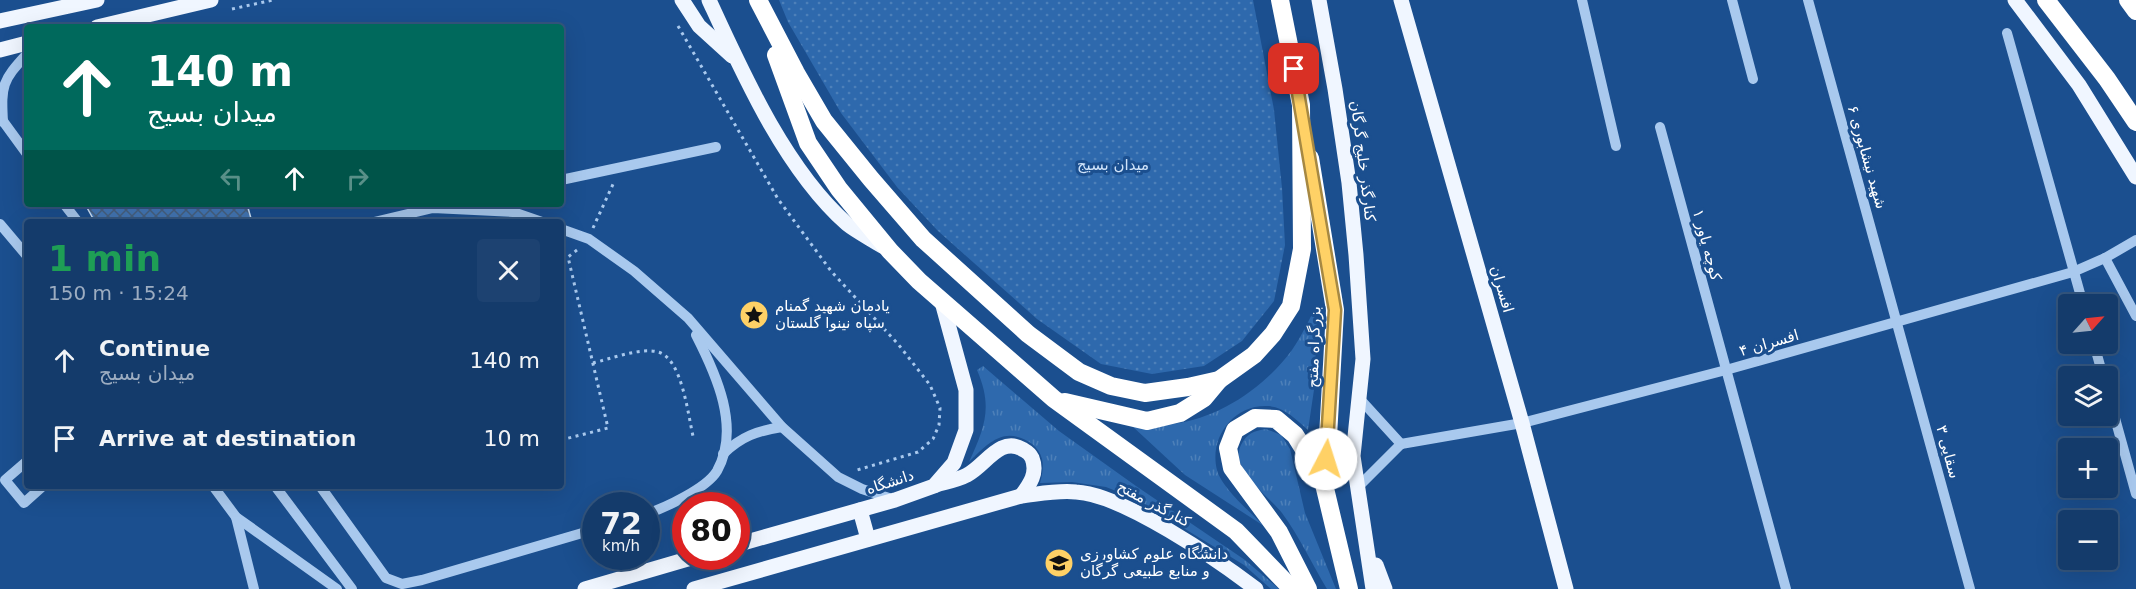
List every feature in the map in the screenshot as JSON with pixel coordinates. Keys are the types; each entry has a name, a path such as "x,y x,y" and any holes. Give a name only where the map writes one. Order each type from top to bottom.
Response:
{"highway":[{"path":"757,0 808,143 839,189 890,251 942,302 1054,399 1236,531 1292,589"},
{"path":"757,0 824,121 871,179 923,238 1028,334 1079,372 1112,386 1145,393 1219,380"},
{"path":"1054,399 1147,421 1179,412 1204,398 1219,380 1254,355 1273,334 1291,306 1302,249 1301,105 1280,0"},
{"path":"2046,0 2107,79 2136,122"},
{"path":"2128,0 2136,11"},
{"name":"بزرگراه مفتح","path":"1301,105 1335,310 1328,437 1323,480 1349,589"},
{"path":"1308,589 1279,532 1232,468 1228,448 1235,430 1255,418 1276,419 1294,435 1323,480"}],"main road":[{"path":"110,24 212,0"},
{"path":"682,0 699,26 737,60"},
{"path":"709,0 737,60 781,141 811,185 848,225 890,251"},
{"name":"کنارگذر خلیج گرگان","path":"1319,0 1328,38 1356,255 1363,359 1353,456 1367,543"},
{"name":"افسران","path":"1401,0 1522,423 1566,589"},
{"path":"2015,0 2079,85 2136,177"},
{"path":"0,21 89,1"},
{"path":"0,50 24,44"},
{"name":"دانشگاه","path":"750,541 895,500 934,486 954,463 966,430 966,390 942,302"},
{"path":"694,589 1021,496 1031,483 1035,467 1030,454 1015,445 1001,447 981,466 966,476 934,486"},
{"name":"کنارگذر مفتح","path":"1021,496 1077,492 1112,500 1173,534 1256,589"},
{"path":"860,510 868,539"},
{"path":"1367,543 1373,589"},
{"path":"1367,543 1384,589"},
{"path":"585,589 672,564"}],"street":[{"path":"1582,0 1616,146"},
{"path":"1732,0 1754,79"},
{"name":"شهید نیشابوری ۶","path":"1808,0 1898,322"},
{"path":"2007,33 2080,294"},
{"path":"24,57 9,73 1,93 1,119 24,150"},
{"name":"کوچه یاور ۱","path":"1660,127 1786,589"},
{"path":"564,179 716,147"},
{"path":"66,207 76,219"},
{"path":"387,219 438,207"},
{"path":"433,208 513,212 533,219"},
{"path":"0,224 24,252"},
{"path":"564,230 589,239 634,271 688,318 782,427 838,477 862,489 895,500"},
{"name":"افسران ۴","path":"1401,444 1522,423 1726,370 2073,272 2136,240"},
{"path":"2104,258 2136,316"},
{"path":"660,510 693,492 716,472 727,441 724,403 713,368 688,318"},
{"name":"سقایی ۳","path":"1898,322 1970,589"},
{"path":"1358,487 1401,444 1359,398"},
{"path":"2117,426 2136,494"},
{"path":"722,455 734,443 757,431 782,427"},
{"path":"24,464 5,480 24,502 39,489"},
{"path":"215,489 236,517 337,589"},
{"path":"277,489 352,589"},
{"path":"322,489 386,578 402,584 582,533"},
{"path":"236,517 254,589"}],"path":[{"path":"232,9 273,0"},
{"path":"674,18 778,199 831,271 898,344 930,385 940,408 939,425 933,439 918,452 838,477"},
{"path":"564,439 608,428 568,257 589,239 620,167"},
{"path":"593,363 641,352 659,352 671,360 679,378 693,436"}],"green space":[{"name":"میدان بسیج","path":"779,0 1253,0 1274,110 1282,188 1285,245 1274,301 1242,341 1204,366 1152,374 1101,364 1037,319 938,231 897,187 841,113 788,22"},
{"path":"1317,305 1315,383 1308,430 1299,421 1277,408 1253,407 1233,418 1220,436 1216,447 1217,470 1224,484 1264,526 1185,475 1131,425 1163,425 1190,421 1240,399 1281,364 1296,345"},
{"path":"983,366 1059,431 1245,560 1279,589 1271,589 1244,565 1136,499 1106,487 1072,482 1040,483 1043,468 1040,453 1031,443 1019,437 1005,436 995,440 969,462 985,417 985,395 977,370"},
{"path":"1266,429 1281,435 1290,449 1305,513 1336,589 1327,589 1282,513 1245,473 1239,454 1241,445 1251,433"}],"building":[{"path":"87,207 248,207 251,219 93,219"}],"place":[{"name":"یادمان شهید گمنام سپاه نینوا گلستان","path":"754,315"},
{"name":"دانشگاه علوم کشاورزی و منابع طبیعی گرگان","path":"1059,563"}],"route":[{"path":"1294,69 1335,310 1326,459"}]}
